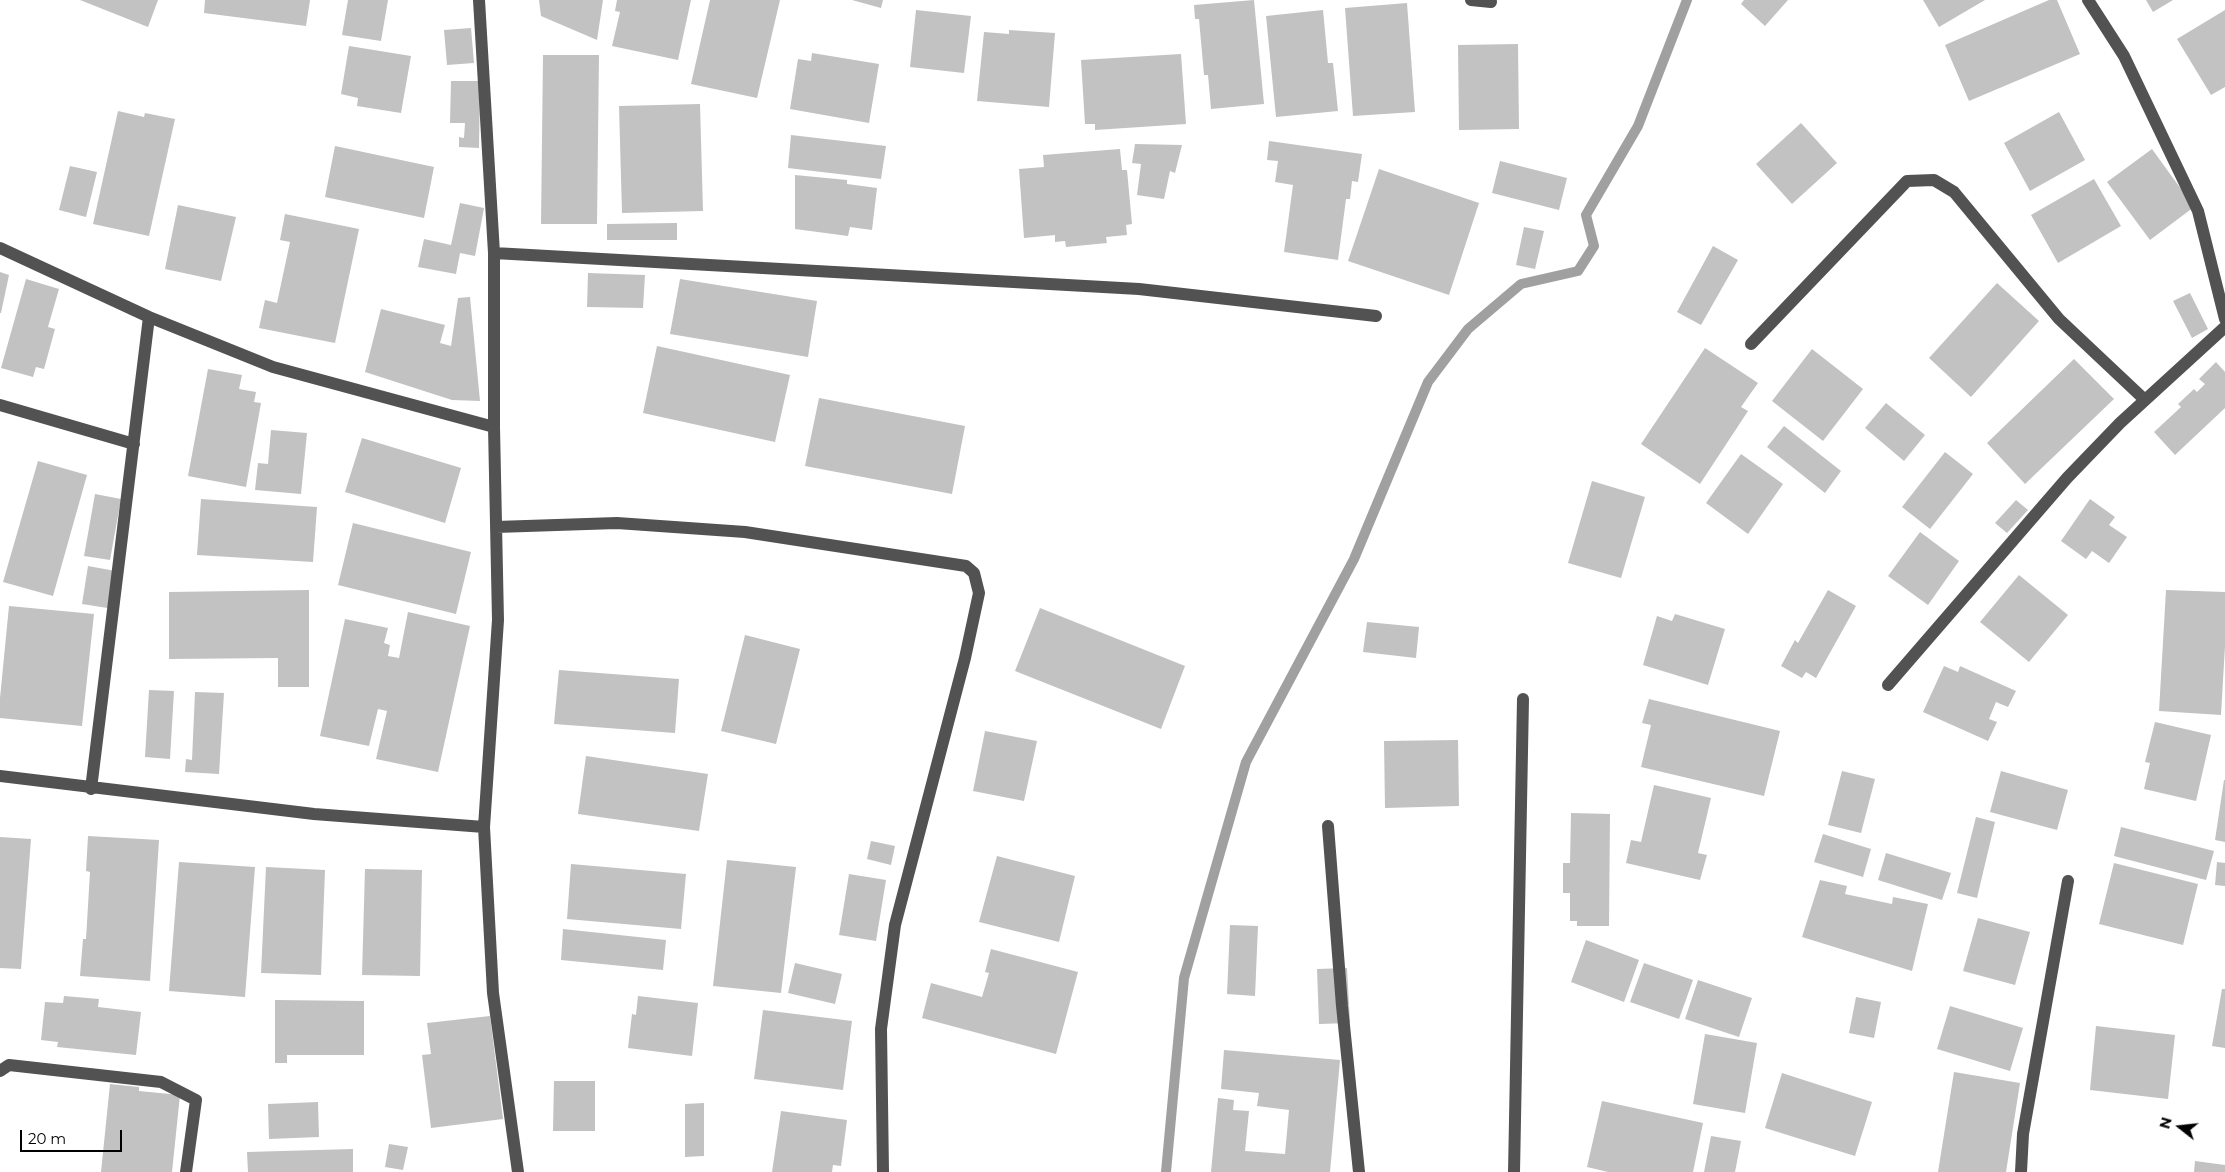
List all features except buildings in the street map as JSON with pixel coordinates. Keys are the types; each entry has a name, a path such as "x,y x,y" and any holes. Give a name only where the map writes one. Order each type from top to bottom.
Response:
{"street":[{"path":"479,0 494,253 494,427 498,620 484,827 493,993 518,1172"},
{"path":"1471,0 1491,2"},
{"path":"2088,0 2124,56 2198,211 2225,319"},
{"path":"1751,344 1907,181 1934,180 1954,192 2059,319 2145,400"},
{"path":"0,248 149,317 273,367 494,427"},
{"path":"494,253 1139,289 1376,316"},
{"path":"91,788 149,317"},
{"path":"1888,685 2067,478 2145,400 2225,327"},
{"path":"0,405 134,444"},
{"path":"496,527 617,523 745,532 966,566 974,573 979,593 965,658 895,925 881,1029 883,1172"},
{"path":"1514,1172 1523,699"},
{"path":"0,776 314,814 484,827"},
{"path":"1328,826 1342,1006 1359,1172"},
{"path":"2021,1172 2023,1134 2068,881"},
{"path":"0,1071 9,1065 161,1082 196,1100 186,1172"}],"waterway":[{"path":"1166,1172 1184,978 1246,762 1354,559 1428,382 1468,329 1521,284 1578,271 1594,246 1586,215 1638,126 1687,0"}]}
